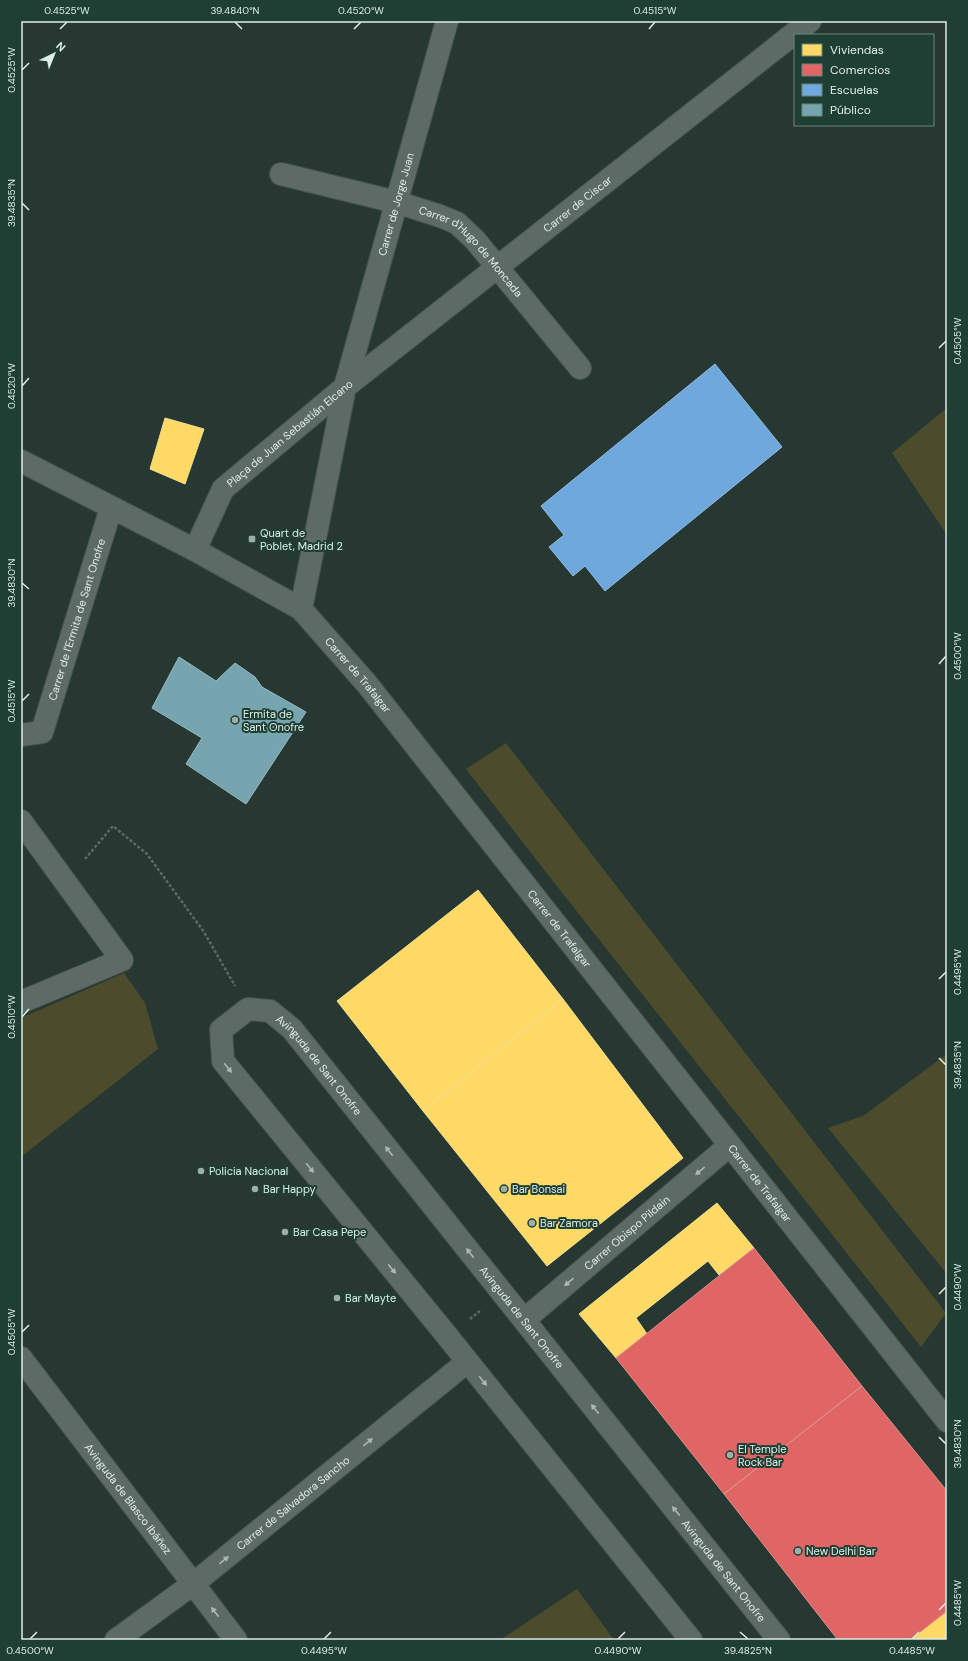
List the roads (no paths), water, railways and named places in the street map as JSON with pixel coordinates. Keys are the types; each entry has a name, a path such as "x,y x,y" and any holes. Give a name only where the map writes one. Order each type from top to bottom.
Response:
{"street":[{"name":"Carrer de Jorge Juan","path":"345,387 447,21"},
{"name":"Carrer de Ciscar","path":"345,387 498,267 799,24"},
{"name":"Carrer d'Hugo de Moncada","path":"281,174 396,202 457,223 475,240 498,267 580,368"},
{"name":"Plaça de Juan Sebastián Elcano","path":"195,550 224,489 345,387"},
{"name":"Plaça de Juan Sebastián Elcano","path":"301,609 345,387"},
{"name":"Carrer de Trafalgar","path":"21,461 195,550 301,609 368,684 947,1421"},
{"name":"Carrer de l'Ermita de Sant Onofre","path":"31,733 111,508"},
{"path":"21,821 122,960 21,1002"},
{"name":"Avinguda de Sant Onofre","path":"467,1362 223,1061 221,1030 248,1009 270,1012 292,1029 779,1640"},
{"name":"Carrer Obispo Pildain","path":"524,1320 730,1145"},
{"name":"Avinguda de Blasco Ibáñez","path":"21,1358 236,1640"},
{"path":"467,1362 691,1640"},
{"name":"Carrer de Salvadora Sancho","path":"116,1640 193,1584 467,1362"}],"place":[{"name":"Quart de Poblet, Madrid 2","path":"252,539"},
{"name":"Ermita de Sant Onofre","path":"235,720"},
{"name":"Policia Nacional","path":"201,1171"},
{"name":"Bar Happy","path":"255,1189"},
{"name":"Bar Bonsai","path":"504,1189"},
{"name":"Bar Zamora","path":"532,1223"},
{"name":"Bar Casa Pepe","path":"285,1232"},
{"name":"Bar Mayte","path":"337,1298"},
{"name":"El Temple Rock Bar","path":"730,1455"},
{"name":"New Delhi Bar","path":"798,1551"}]}
